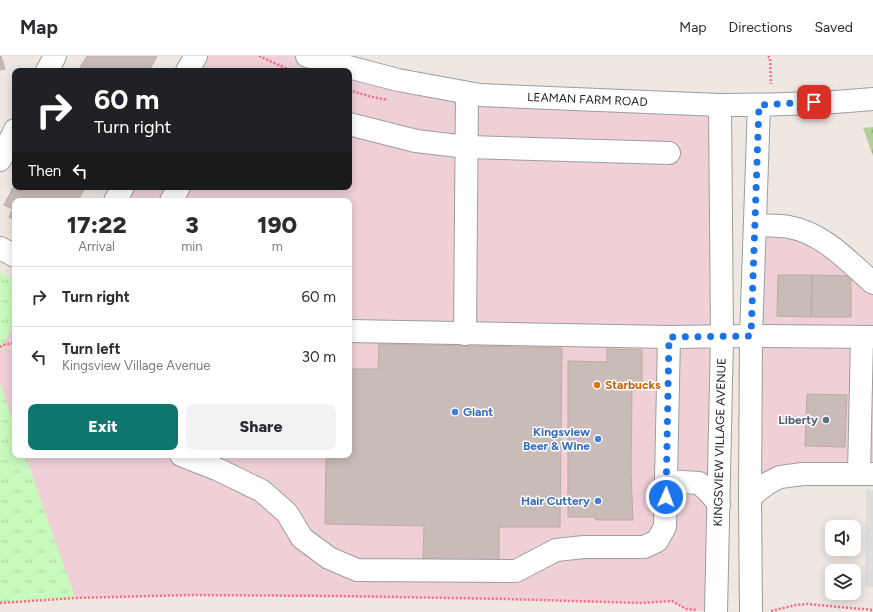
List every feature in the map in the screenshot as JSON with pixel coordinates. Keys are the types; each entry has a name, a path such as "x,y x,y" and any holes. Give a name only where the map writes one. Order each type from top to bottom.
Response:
{"street":[{"path":"49,68 55,56"},
{"path":"189,68 196,56"},
{"name":"LEAMAN FARM ROAD","path":"307,56 398,80 480,95 759,105 840,102 873,99"},
{"path":"465,334 467,93"},
{"name":"KINGSVIEW VILLAGE AVENUE","path":"707,611 719,504 722,337 720,104"},
{"path":"751,612 751,336 759,105"},
{"path":"352,125 416,141 467,147 669,153"},
{"path":"0,160 12,136"},
{"path":"755,226 789,226 806,231 821,239 873,283"},
{"path":"0,248 12,254"},
{"path":"352,331 669,337 868,337 866,474 803,474 780,477 768,483 750,497"},
{"path":"189,458 219,470 262,492 287,513 302,538 329,558 357,570 516,571 556,550 584,547 644,547 657,541 665,527 669,337"},
{"path":"666,481 699,483 719,504"}],"path":[{"path":"258,56 285,68"},
{"path":"0,347 12,344"},
{"path":"0,603 76,598 191,595 327,596 640,603 672,601 686,609 707,611"},
{"path":"767,612 807,604 873,610"}],"shaded area":[{"path":"196,56 307,56 398,80 720,105 711,612 686,609 672,601 640,603 507,599 191,595 75,598 26,458 352,458 352,198 117,198 121,190 352,190 352,68 189,68"},
{"path":"755,225 779,226 873,283 873,474 803,474 750,497"},
{"path":"12,329 12,418 0,384 0,351"},
{"path":"866,490 873,490 873,587 865,587"}],"green space":[{"path":"873,127 873,156 863,128"},
{"path":"0,272 12,278 12,329 0,351"},
{"path":"0,384 12,418 12,458 26,458 75,598 0,602"}],"building":[{"path":"0,56 5,69 0,70"},
{"path":"87,56 157,56 151,68 80,68"},
{"path":"12,190 84,190 80,198 12,198 12,209 4,205"},
{"path":"12,211 12,218 9,217"},
{"path":"778,275 812,275 811,317 777,316"},
{"path":"812,275 851,276 851,317 811,317"},
{"name":"Giant","path":"379,344 562,348 560,527 499,527 499,560 423,559 424,526 325,524 326,458 352,458 352,369 378,369"},
{"path":"607,349 642,350 642,390 632,390 631,472 633,520 596,520 594,517 568,517 568,361 607,362"},
{"name":"Liberty","path":"807,394 847,395 845,447 805,446"}],"place":[{"name":"Starbucks","path":"597,385"},
{"name":"Giant","path":"455,412"},
{"name":"Liberty","path":"826,420"},
{"name":"Kingsview Beer & Wine","path":"598,439"},
{"name":"Hair Cuttery","path":"598,501"}],"route":[{"path":"666,497 669,337 751,336 759,105 814,102"}]}
